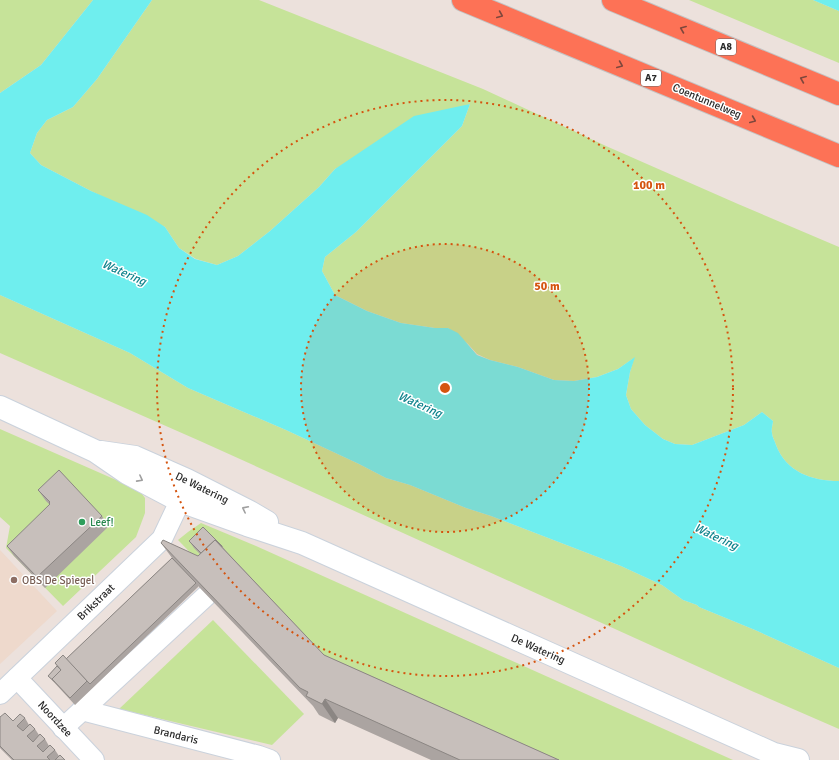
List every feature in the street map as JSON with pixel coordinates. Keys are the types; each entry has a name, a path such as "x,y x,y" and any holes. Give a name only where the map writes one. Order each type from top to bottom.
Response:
{"highway":[{"name":"Coentunnelweg","path":"464,0 839,156"},
{"name":"A8","path":"613,0 839,94"}],"main road":[{"name":"De Watering","path":"0,407 95,451 127,473 180,501 247,526 302,543"},
{"name":"De Watering","path":"95,451 135,457 186,480 250,512 302,543 777,757 798,760"}],"street":[{"name":"Brikstraat","path":"0,694 162,539 180,501 186,480"},
{"path":"63,728 206,596"},
{"name":"Noordzee","path":"17,678 94,760"},
{"name":"Brandaris","path":"82,710 270,760"}],"shaded area":[{"name":"OBS De Spiegel","path":"0,550 57,611 0,664"}],"green space":[{"path":"0,0 93,0 41,65 0,93"},
{"path":"152,0 259,0 483,89 606,146 839,247 839,481 829,481 810,477 793,468 786,462 780,454 772,434 773,421 762,412 744,425 692,445 675,444 663,439 645,425 631,409 626,395 634,358 618,369 597,377 574,381 554,380 518,367 490,360 477,354 468,344 448,328 435,328 401,323 367,311 335,295 322,271 325,257 356,232 462,126 470,104 335,169 319,187 270,231 238,256 217,265 196,259 179,248 165,227 41,165 30,153 37,133 47,120 73,107 97,79"},
{"path":"689,0 813,0 839,11 839,63"},
{"path":"0,295 130,353 188,388 286,430 386,478 410,485 466,508 491,516 621,566 662,585 683,600 755,630 839,668 839,729 200,441 0,353"},
{"path":"0,429 139,490 145,498 145,513 136,537 63,606 6,548 10,526 0,517"},
{"path":"201,523 256,546 733,760 523,760 329,669 212,575 178,540"},
{"path":"213,620 304,714 272,745 119,709"}],"water":[{"name":"Watering","path":"93,0 152,0 97,79 73,107 47,120 37,133 30,153 41,165 91,191 147,215 165,227 179,248 195,259 217,265 238,256 270,231 319,187 335,169 414,116 470,104 462,126 356,232 325,257 322,271 335,295 367,311 401,323 435,328 448,328 458,333 477,355 518,367 554,380 574,381 597,377 618,369 635,357 630,372 626,395 631,409 645,425 663,439 675,444 692,445 744,425 762,412 773,421 772,434 780,454 786,462 801,473 810,477 829,481 839,481 839,668 755,630 683,600 662,585 621,566 491,516 466,508 410,485 386,478 286,430 188,388 130,353 0,295 0,93 41,65"},
{"path":"813,0 839,0 839,11"}],"building":[{"path":"59,470 102,516 37,577 7,546 50,504 50,502 38,490"},
{"path":"203,527 222,547 215,540 201,553 189,541"},
{"path":"163,540 198,556 215,540 324,655 559,760 460,760 325,699 322,704 306,696 308,692 300,688 161,543"},
{"path":"172,558 196,583 90,684 66,659"},
{"path":"63,655 87,681 70,698 52,679 61,670 55,663"},
{"path":"57,666 61,670 52,679 55,682 48,676"},
{"path":"5,713 13,721 20,714 25,718 17,726 23,731 30,724 35,729 27,736 33,742 40,734 45,739 37,746 43,752 50,745 55,750 47,757 50,760 14,760 0,746 0,717"},
{"path":"60,755 65,760 55,760"}],"place":[{"name":"Leef!","path":"82,522"},
{"name":"OBS De Spiegel","path":"14,580"}]}
